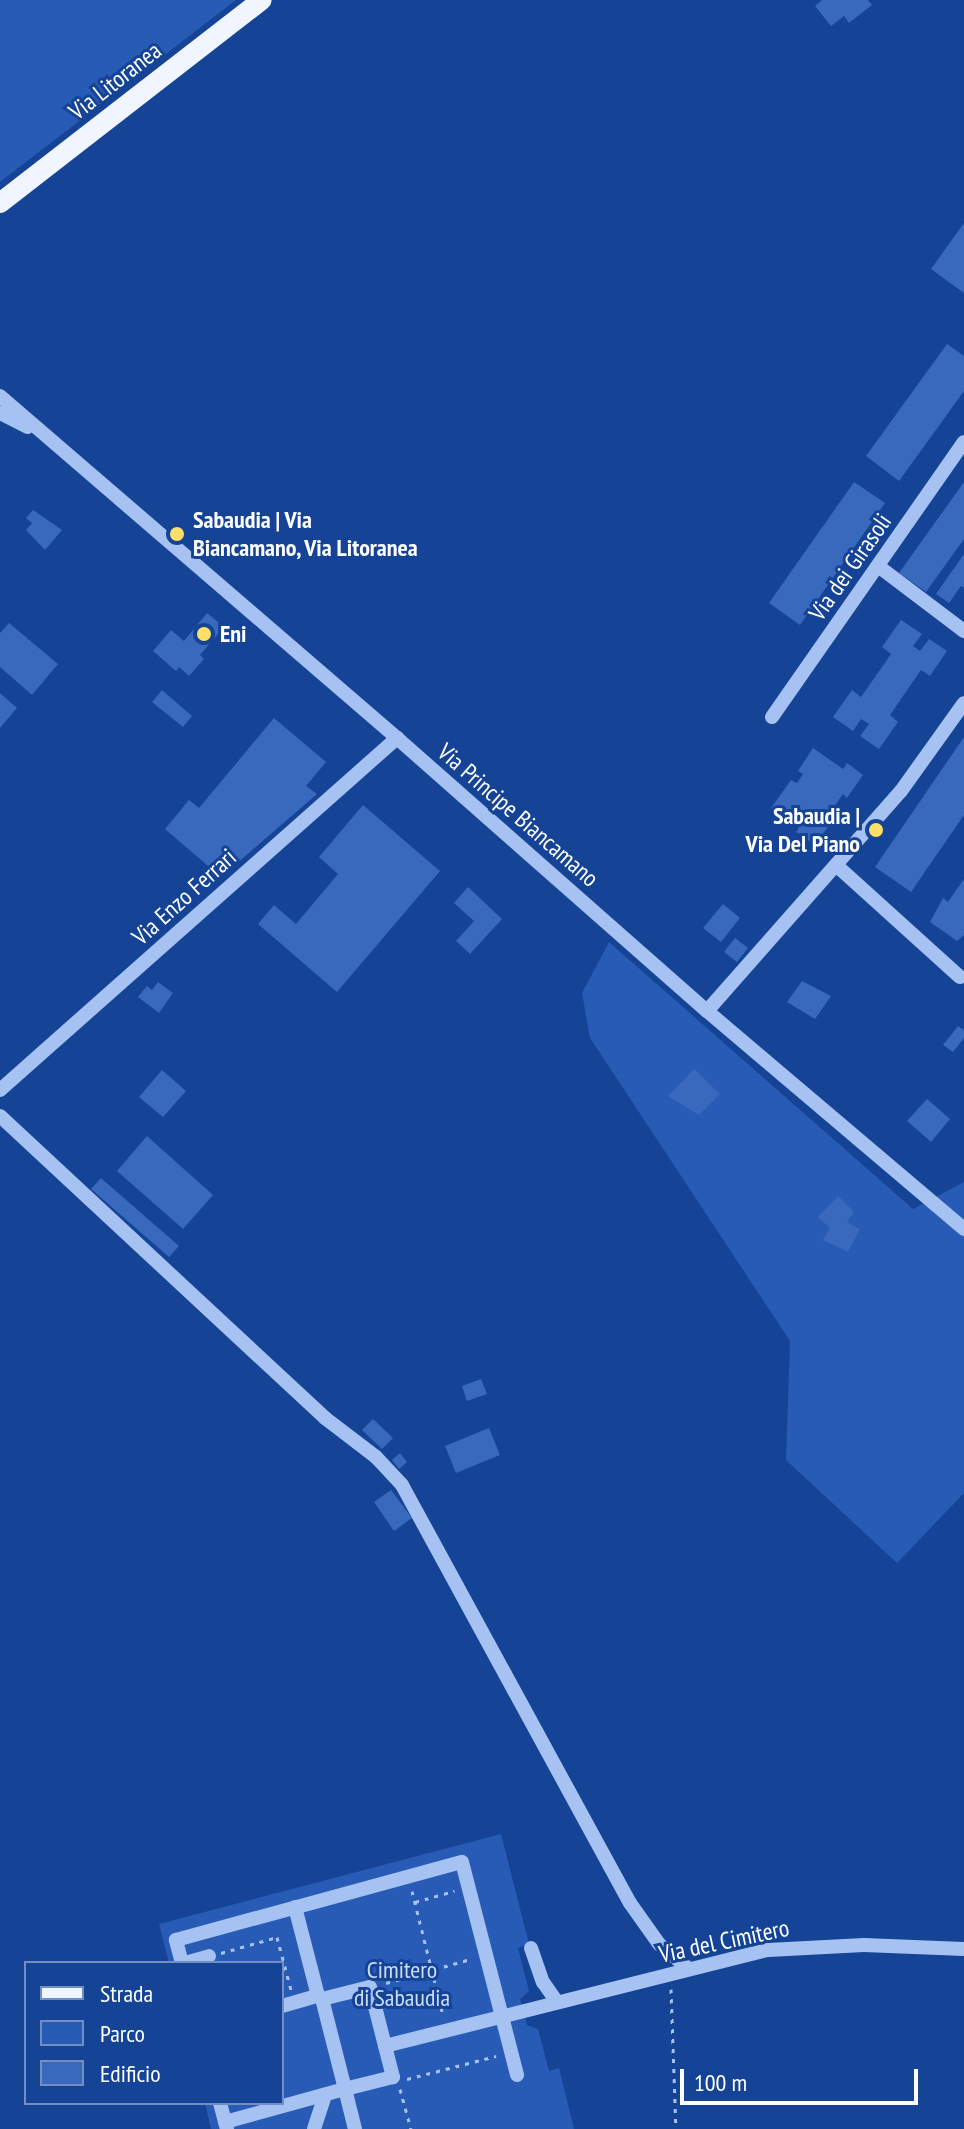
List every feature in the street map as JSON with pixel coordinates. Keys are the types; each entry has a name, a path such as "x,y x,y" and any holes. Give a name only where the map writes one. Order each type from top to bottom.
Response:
{"main road":[{"name":"Via Litoranea","path":"0,203 262,0"}],"street":[{"name":"Via Principe Biancamano","path":"0,396 397,738 707,1011 964,1229"},
{"name":"Via Principe Biancamano","path":"0,413 44,434"},
{"name":"Via dei Girasoli","path":"772,717 964,442"},
{"path":"878,566 964,631"},
{"path":"707,1011 901,791 964,703"},
{"name":"Via Enzo Ferrari","path":"0,1090 397,738"},
{"path":"836,865 960,977"},
{"path":"0,1116 346,1436 389,1470 430,1530 630,1903 659,1944 689,1969"},
{"path":"183,1961 176,1940 462,1862 517,2075"},
{"path":"295,1907 355,2129"},
{"name":"Via del Cimitero","path":"385,2046 744,1954 795,1947 864,1945 964,1949"},
{"path":"531,1948 540,1977 557,2002"},
{"path":"191,1961 209,1956"},
{"path":"221,2105 226,2126 393,2077 370,1987 288,2004"},
{"path":"314,2129 325,2095"}],"path":[{"path":"409,1876 447,2031"},
{"path":"415,1902 468,1888"},
{"path":"209,1956 277,1937 283,1961"},
{"path":"370,1987 486,1955"},
{"path":"284,1963 289,1982 288,2004"},
{"path":"670,1974 676,2129"},
{"path":"284,1983 289,1982"},
{"path":"411,2129 398,2082 511,2052"}],"green space":[{"path":"0,0 236,0 0,182"},
{"path":"609,942 913,1209 964,1182 964,1493 897,1563 786,1460 790,1341 590,1038 582,993"},
{"name":"Cimitero di Sabaudia","path":"501,1834 529,1944 518,1948 529,1991 520,1999 527,2025 538,2029 549,2071 559,2068 574,2129 211,2129 205,2105 284,2105 284,1961 168,1961 159,1924"}],"building":[{"path":"822,0 868,0 872,5 849,23 844,16 831,26 815,6"},
{"path":"964,223 964,293 931,269"},
{"path":"947,344 964,356 964,391 899,481 866,456"},
{"path":"854,482 885,503 800,625 769,603"},
{"path":"964,482 964,539 926,592 899,573"},
{"path":"33,510 62,530 45,550 26,530 32,523 26,518"},
{"path":"964,554 964,588 961,586 949,603 936,594"},
{"path":"207,613 224,627 200,655 204,659 189,676 179,667 176,671 153,651 171,630 184,641"},
{"path":"901,620 922,634 913,646 920,651 929,639 947,651 930,676 921,670 890,715 898,722 879,749 860,736 869,724 861,719 853,731 833,717 852,690 861,697 891,654 882,647"},
{"path":"9,623 58,664 32,695 0,667 0,633"},
{"path":"162,690 192,716 183,727 152,702"},
{"path":"0,693 17,708 0,728"},
{"path":"274,718 326,762 306,786 317,794 221,877 165,829 189,800 199,808"},
{"path":"964,737 964,815 911,892 875,867"},
{"path":"813,748 843,769 847,763 863,775 847,798 843,794 827,817 832,821 815,845 796,832 799,828 771,808 791,780 797,783 803,774 798,771"},
{"path":"363,805 440,871 337,992 258,924 274,905 296,924 338,874 319,857"},
{"path":"964,879 964,935 957,941 930,922 943,898 948,902"},
{"path":"468,887 502,919 470,954 456,941 474,921 454,903"},
{"path":"723,904 740,918 721,942 703,928"},
{"path":"735,938 748,948 737,962 724,952"},
{"path":"802,981 831,996 815,1019 787,1002"},
{"path":"158,982 173,993 159,1013 138,997 147,986 152,990"},
{"path":"958,1026 964,1030 964,1038 953,1052 943,1045"},
{"path":"694,1069 720,1094 699,1115 668,1096"},
{"path":"162,1070 186,1091 163,1117 139,1097"},
{"path":"927,1099 950,1119 931,1142 907,1121"},
{"path":"147,1136 213,1195 183,1229 117,1171"},
{"path":"101,1178 179,1246 169,1257 91,1189"},
{"path":"838,1196 854,1212 847,1222 860,1229 848,1252 823,1240 830,1228 818,1217"},
{"path":"481,1379 487,1394 467,1401 462,1386"},
{"path":"373,1419 393,1438 382,1449 362,1430"},
{"path":"489,1428 500,1455 456,1473 445,1446"},
{"path":"400,1453 407,1462 399,1469 392,1460"},
{"path":"391,1490 412,1518 394,1531 374,1502"}],"place":[{"name":"Sabaudia | Via Biancamano, Via Litoranea","path":"177,534"},
{"name":"Eni","path":"204,634"},
{"name":"Sabaudia | Via Del Piano","path":"876,830"}]}
